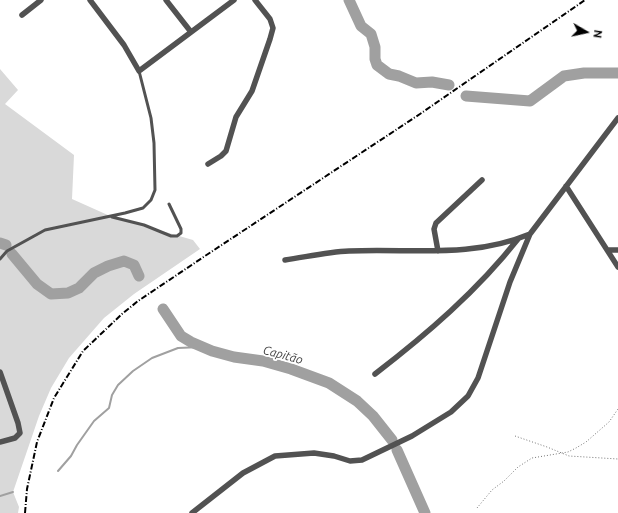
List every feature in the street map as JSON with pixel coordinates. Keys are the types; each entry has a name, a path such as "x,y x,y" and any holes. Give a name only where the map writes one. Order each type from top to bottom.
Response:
{"street":[{"path":"22,15 40,0"},
{"path":"90,0 124,45 138,71 234,0"},
{"path":"166,0 191,32"},
{"path":"208,164 226,151 236,117 252,91 270,39 273,28 270,19 254,0"},
{"path":"192,513 243,473 275,456 314,453 334,456 350,461 362,460 412,436 452,412 468,396 478,378 510,282 530,234 618,118"},
{"path":"438,251 434,229 436,223 482,180"},
{"path":"566,186 618,267"},
{"path":"285,260 348,251 463,251 488,247 518,239 530,234"},
{"path":"375,374 412,345 472,290 501,260 518,239"},
{"path":"608,250 618,250"},
{"path":"0,372 18,423 20,433 15,438 0,442"}],"lane":[{"path":"0,259 7,251 45,230 143,208 151,200 155,190 154,143 151,118 138,71"},
{"path":"110,216 144,225 171,236 177,236 181,233 181,229 169,204"}],"path":[{"path":"477,508 492,490 504,482 518,467 532,458 560,452 568,452 576,448 586,442 609,422 618,409"},
{"path":"515,436 568,456 618,459"}],"shaded area":[{"path":"0,69 18,90 5,104 74,155 72,199 110,216 193,240 200,249 134,294 104,318 69,358 51,388 39,416 13,492 19,507 18,513 0,513"}],"waterway":[{"path":"349,0 361,26 371,34 375,47 375,59 377,65 389,74 399,76 416,83 432,82 449,85"},
{"path":"466,96 530,101 564,76 584,73 618,73"},
{"name":"Capitão","path":"0,243 6,245"},
{"name":"Capitão","path":"12,254 37,284 51,294 68,293 79,288 94,273 108,266 124,261 134,265 139,276"},
{"name":"Capitão","path":"163,309 181,336 191,342 212,351 234,357 263,361 291,369 329,383 357,401 373,416 392,440"},
{"path":"58,471 71,456 94,421 109,408 112,395 118,385 133,371 152,358 178,348 201,347"},
{"name":"Capitão","path":"397,450 425,513"},
{"path":"0,496 13,492"}],"railway":[{"path":"25,513 27,489 37,442 54,398 83,351 122,314 138,301 420,114 585,0"}]}
